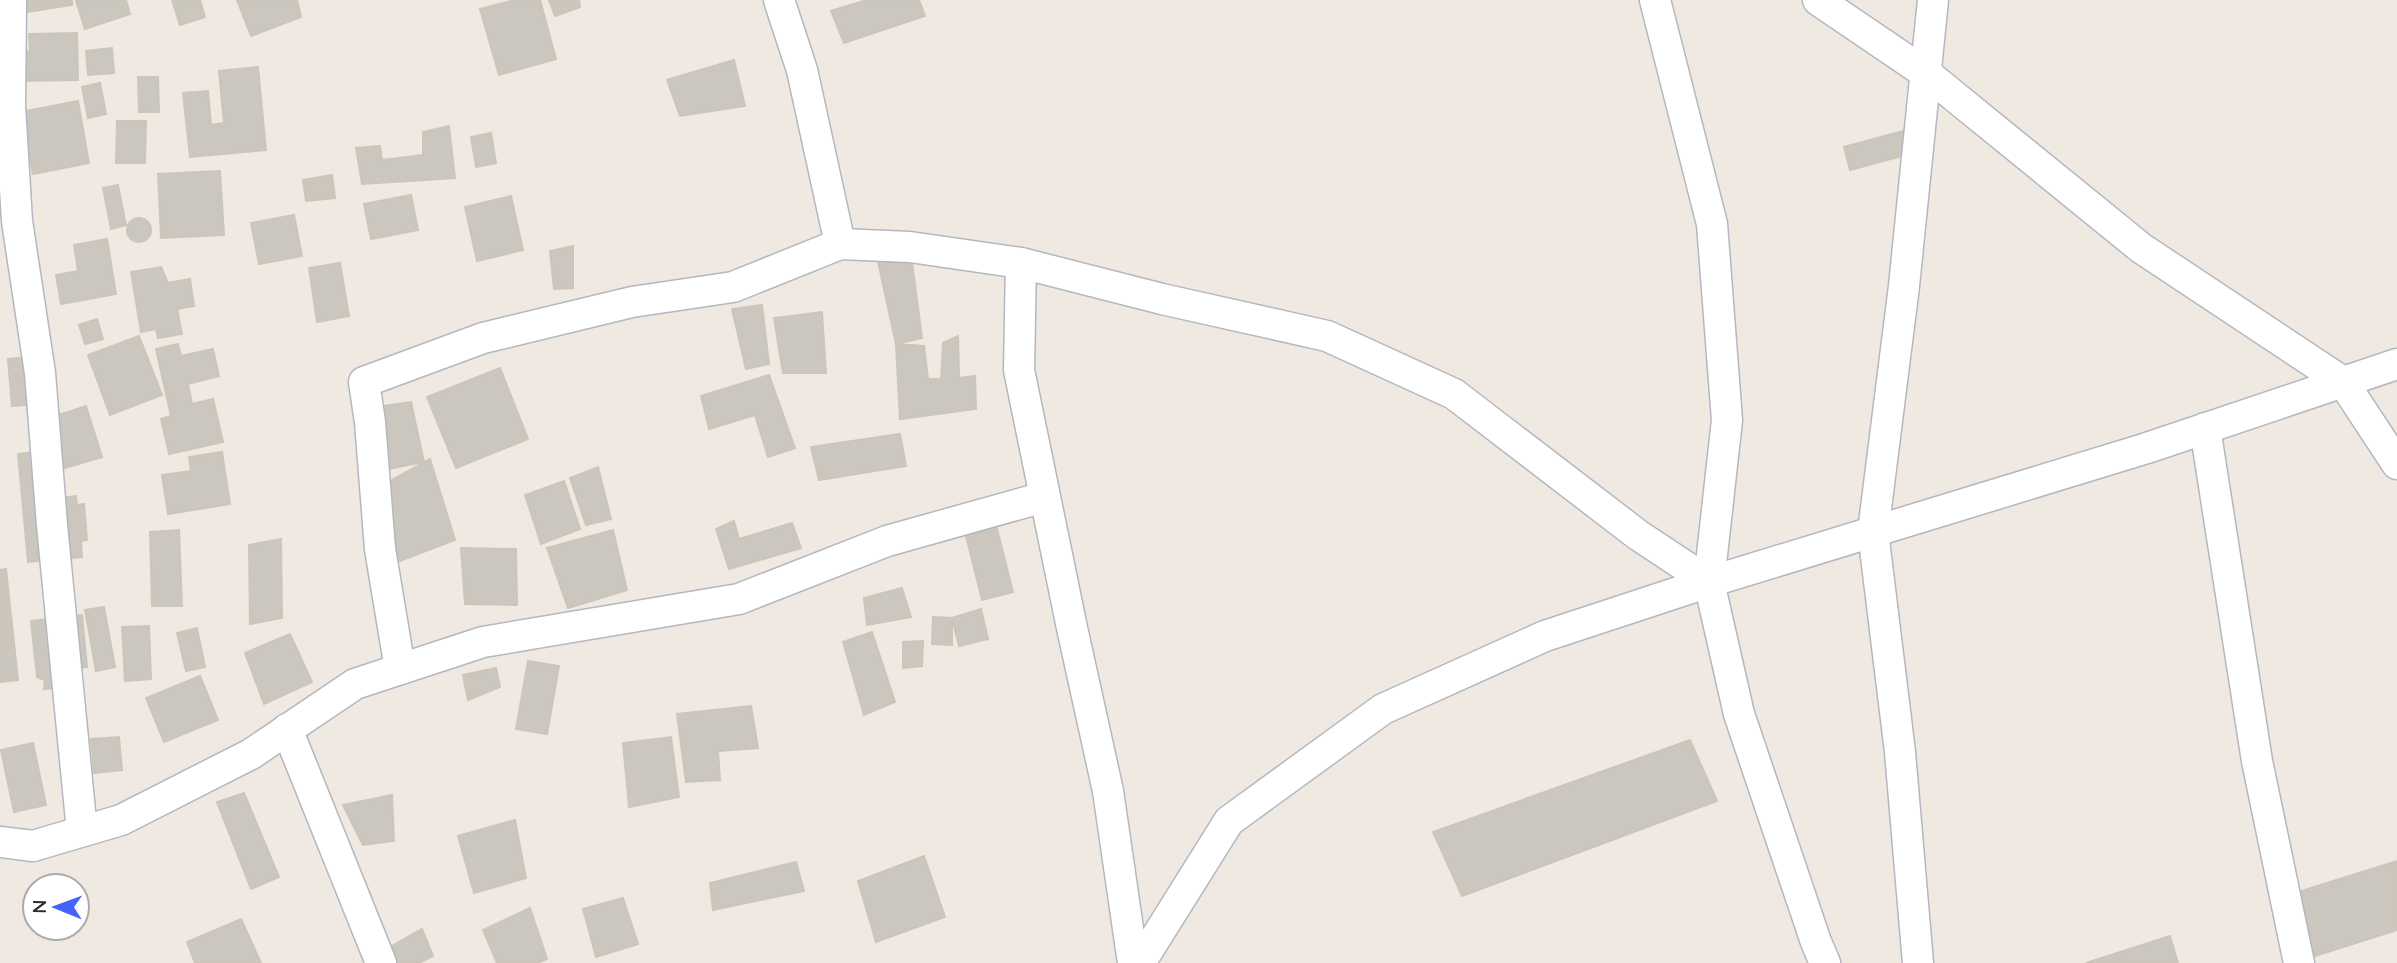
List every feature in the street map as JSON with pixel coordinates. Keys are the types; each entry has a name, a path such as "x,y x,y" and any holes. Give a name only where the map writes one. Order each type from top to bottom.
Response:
{"street":[{"path":"11,0 3,74 10,106 17,220 40,373 82,831"},
{"path":"779,0 802,69 840,244"},
{"path":"1655,0 1712,224 1727,420 1709,582 1739,714 1825,963"},
{"path":"1818,0 1927,74 2141,248 2343,382 2397,464"},
{"path":"1917,963 1900,752 1873,532 1904,286 1933,0"},
{"path":"400,669 380,549 370,422 364,382 483,338 632,302 733,287 840,244 910,247 1021,263 1162,299 1327,336 1454,394 1638,535 1709,582"},
{"path":"1021,263 1019,370 1108,791 1133,963"},
{"path":"1140,963 1229,821 1383,709 1545,636 1709,582 2205,428 2397,364"},
{"path":"2205,428 2257,761 2299,963"},
{"path":"0,842 33,846 121,820 251,754 355,684 400,669 483,642 739,599 887,541 1044,497"},
{"path":"286,729 381,963"}],"building":[{"path":"12,0 72,0 72,5 14,14"},
{"path":"126,0 130,14 85,29 76,1"},
{"path":"172,0 200,0 205,17 180,25"},
{"path":"237,0 297,0 301,17 251,36"},
{"path":"515,0 540,0 556,59 499,75 480,9"},
{"path":"549,0 579,0 580,7 555,16"},
{"path":"867,0 919,0 925,16 844,43 831,11"},
{"path":"77,33 78,80 21,81 20,52 30,51 29,34"},
{"path":"112,48 114,73 88,75 86,51"},
{"path":"734,60 745,106 680,116 667,80"},
{"path":"258,67 266,150 190,157 183,93 208,91 211,125 224,123 219,71"},
{"path":"138,77 158,77 159,112 139,112"},
{"path":"100,83 106,114 88,118 82,87"},
{"path":"78,101 89,163 33,174 21,112"},
{"path":"117,121 146,121 145,163 116,163"},
{"path":"449,126 455,178 362,184 356,148 380,146 382,160 423,155 423,132"},
{"path":"1907,130 1913,153 1850,170 1844,147"},
{"path":"491,133 496,163 476,167 471,137"},
{"path":"220,171 224,235 161,238 158,174"},
{"path":"332,175 335,198 306,201 303,180"},
{"path":"118,185 126,225 111,229 103,188"},
{"path":"411,195 418,230 371,239 364,204"},
{"path":"511,196 523,250 477,261 465,207"},
{"path":"294,215 302,256 259,264 251,223"},
{"path":"139,218 150,225 151,230 144,241 139,242 128,235 127,230 134,219"},
{"path":"107,239 116,294 61,304 56,275 78,271 74,245"},
{"path":"573,246 573,288 554,289 550,251"},
{"path":"910,247 922,338 896,344 877,257"},
{"path":"340,263 349,316 317,322 309,268"},
{"path":"161,267 168,283 190,279 194,306 177,309 182,334 158,338 156,329 141,332 131,272"},
{"path":"762,305 769,364 746,369 732,309"},
{"path":"822,312 826,373 783,373 774,318"},
{"path":"97,319 103,339 85,344 79,325"},
{"path":"139,336 162,395 110,415 88,355"},
{"path":"958,336 959,378 975,376 976,409 900,419 896,344 924,346 928,379 941,379 943,343"},
{"path":"178,344 181,356 213,349 219,376 188,384 192,404 213,399 223,442 169,454 161,419 171,416 156,349"},
{"path":"32,357 36,404 12,406 8,359"},
{"path":"500,368 528,439 456,468 427,397"},
{"path":"769,375 795,448 768,457 755,415 709,429 701,396"},
{"path":"411,402 424,462 362,474 354,410"},
{"path":"86,406 102,457 65,468 50,418"},
{"path":"900,434 906,466 819,480 811,447"},
{"path":"55,449 59,498 76,496 77,505 84,504 87,540 81,541 82,557 28,562 18,454"},
{"path":"222,452 230,504 168,514 162,475 191,471 189,457"},
{"path":"430,459 455,540 400,561 381,486"},
{"path":"598,467 611,519 586,525 570,478"},
{"path":"564,481 580,529 541,544 525,495"},
{"path":"993,513 1013,592 982,600 962,520"},
{"path":"734,521 739,539 792,523 801,548 729,569 716,529"},
{"path":"179,530 182,606 152,606 150,532"},
{"path":"613,530 627,590 568,608 547,548"},
{"path":"281,539 282,618 250,624 249,545"},
{"path":"461,548 516,549 517,605 465,604"},
{"path":"6,569 18,680 0,682 0,570"},
{"path":"902,588 911,617 867,625 864,598"},
{"path":"104,607 115,667 96,671 85,610"},
{"path":"981,609 988,639 959,646 952,618"},
{"path":"82,615 87,667 74,668 77,685 44,689 45,680 37,677 31,621"},
{"path":"933,617 952,618 952,645 932,644"},
{"path":"149,626 151,679 125,681 122,627"},
{"path":"197,628 205,667 186,671 177,633"},
{"path":"872,632 895,702 864,715 843,642"},
{"path":"290,634 312,682 264,704 245,653"},
{"path":"923,641 922,666 903,668 903,642"},
{"path":"528,661 559,666 547,734 516,729"},
{"path":"496,668 500,687 468,700 463,675"},
{"path":"200,676 218,720 164,742 146,698"},
{"path":"751,706 758,748 718,751 720,780 686,782 677,714"},
{"path":"119,737 122,770 94,773 91,739"},
{"path":"671,737 679,797 629,807 623,743"},
{"path":"1690,740 1717,801 1462,896 1433,832"},
{"path":"33,743 46,805 14,812 1,750"},
{"path":"244,793 279,877 251,889 217,802"},
{"path":"392,795 394,841 363,845 343,805"},
{"path":"515,820 526,878 474,893 458,836"},
{"path":"924,856 945,917 876,942 858,881"},
{"path":"2397,861 2397,930 2312,957 2292,894"},
{"path":"796,862 804,891 713,910 710,883"},
{"path":"623,898 638,944 596,957 583,909"},
{"path":"530,908 547,959 537,963 497,963 483,930"},
{"path":"241,919 261,963 195,963 187,942"},
{"path":"422,929 433,956 419,963 389,963 385,950"},
{"path":"2170,936 2178,963 2086,963"}]}
